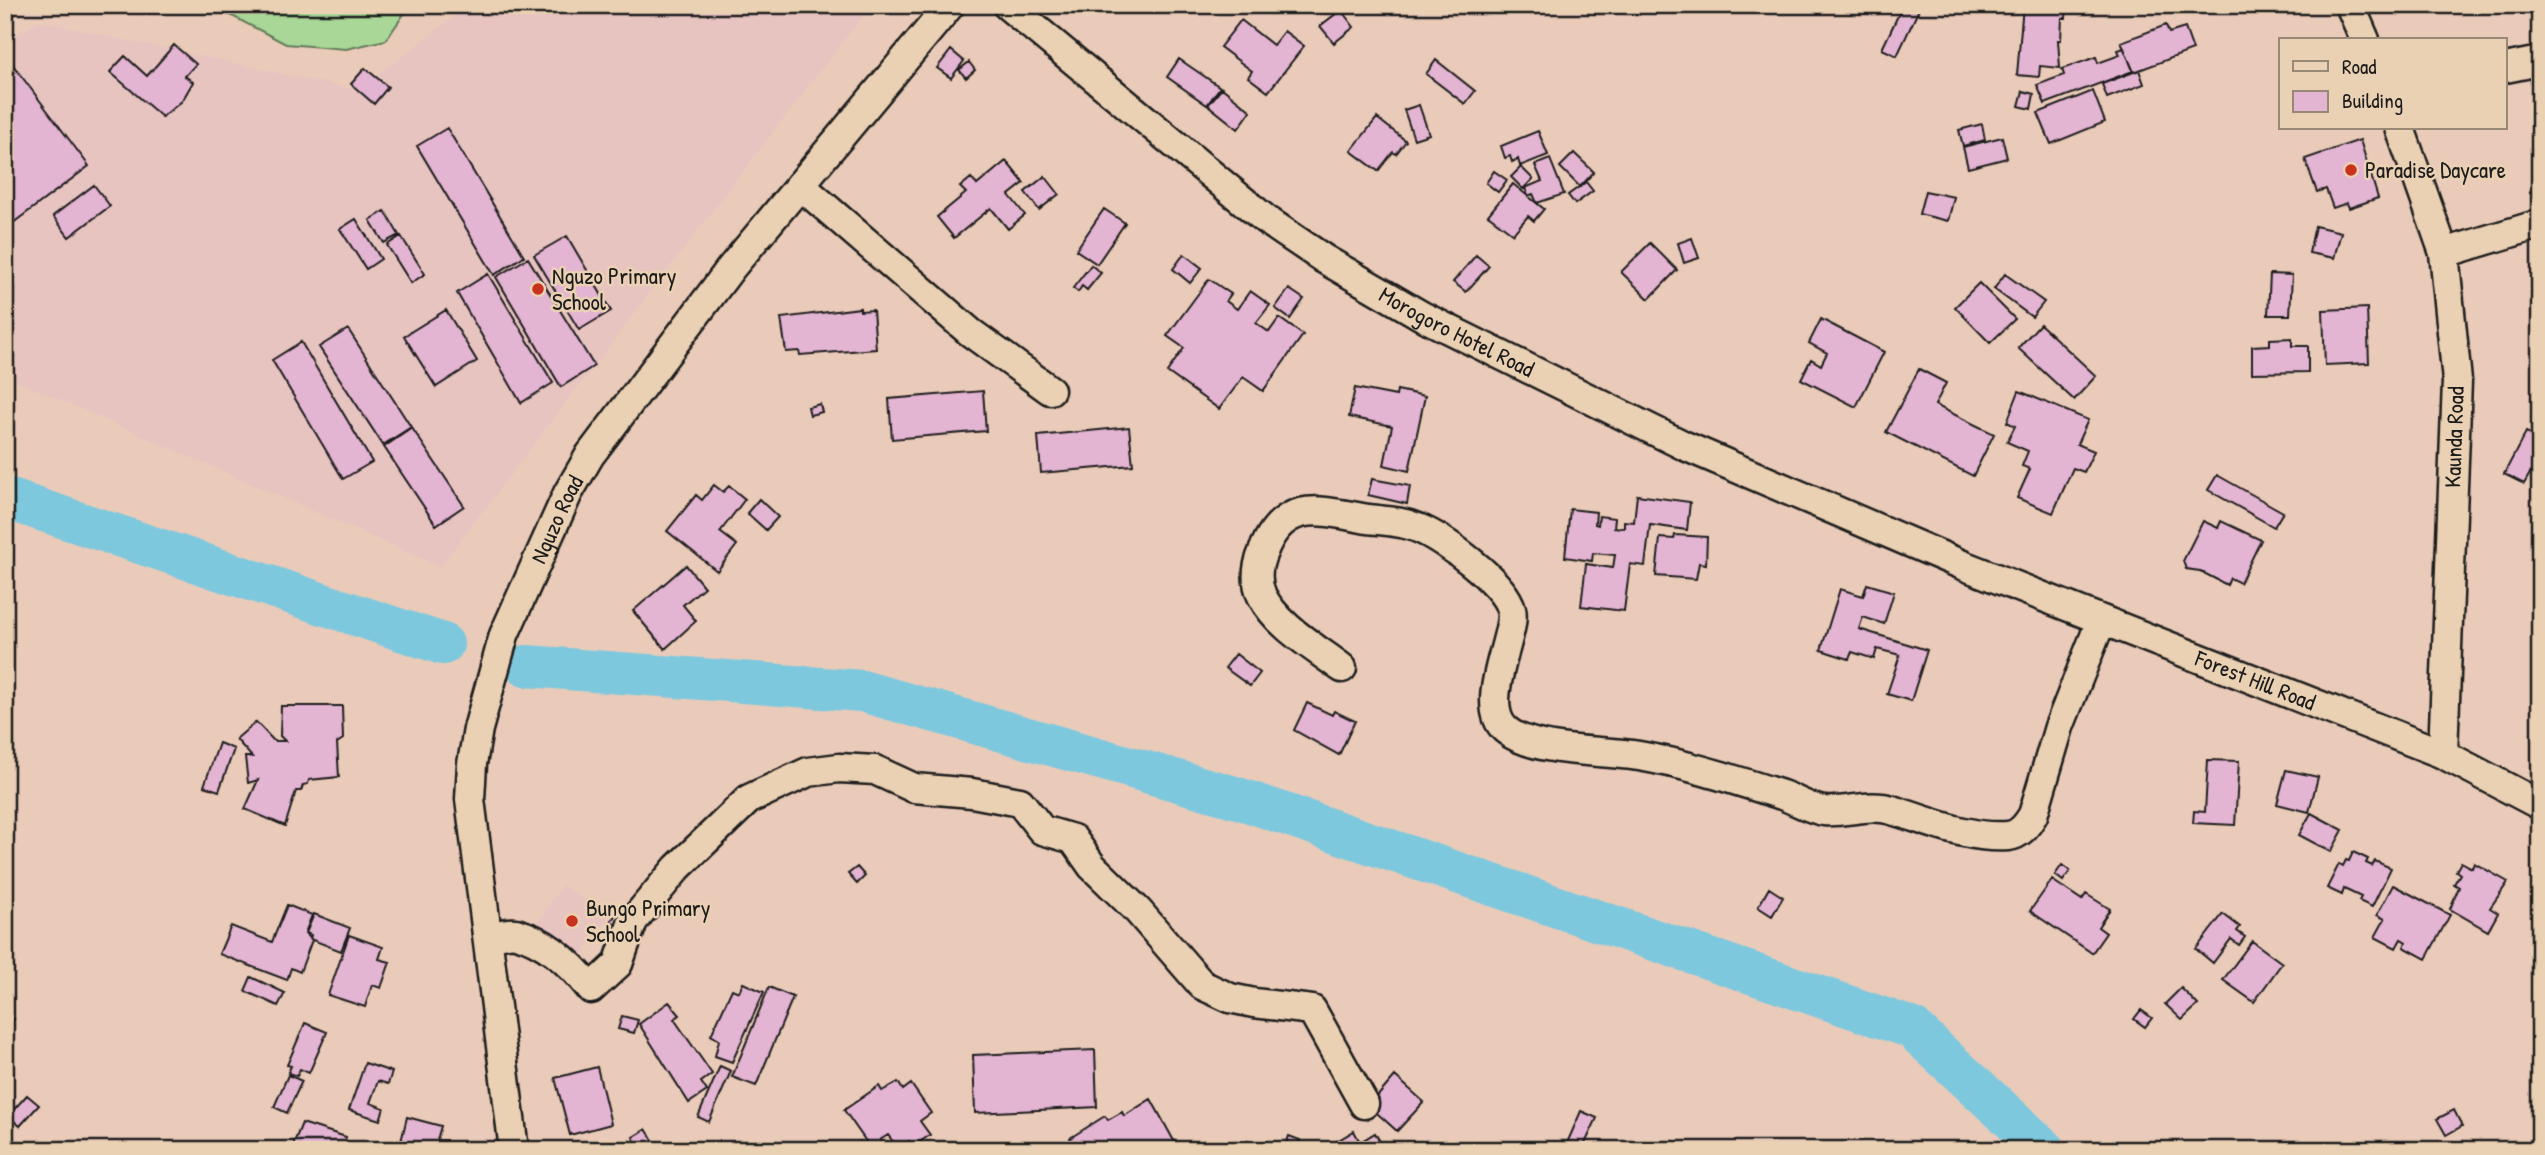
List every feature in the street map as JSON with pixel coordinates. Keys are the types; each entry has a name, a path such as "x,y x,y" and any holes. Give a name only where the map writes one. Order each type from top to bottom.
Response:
{"street":[{"name":"Nguzo Road","path":"514,1150 489,933 470,799 472,764 488,689 504,635 568,493 590,455 732,268 950,5"},
{"name":"Morogoro Hotel Road","path":"1007,5 1234,194 1324,259 1446,329 1685,446 1965,566"},
{"path":"2350,5 2364,38"},
{"path":"2506,68 2540,61"},
{"name":"Kaunda Road","path":"2401,130 2444,253 2457,381 2443,754"},
{"path":"800,184 970,332 1050,390"},
{"path":"2444,253 2540,224"},
{"path":"1342,668 1271,609 1259,588 1259,563 1272,533 1283,520 1305,511 1337,513 1415,527 1450,546 1487,578 1508,601 1513,615 1497,681 1498,715 1506,729 1521,738 1675,764 1825,811 1881,807 1963,831 2010,836 2025,827 2033,815 2059,727 2101,621"},
{"name":"Forest Hill Road","path":"1965,566 2443,754 2540,805"},
{"path":"489,933 496,936 513,932 542,943 571,964 591,989 618,964 626,933 642,910 677,868 749,799 808,772 839,768 875,770 914,788 972,793 1020,802 1042,830 1073,839 1092,866 1138,911 1202,985 1230,998 1312,1010 1364,1104"}],"shaded area":[{"path":"469,5 871,5 440,567 5,376 5,41 39,21 358,90"},
{"name":"Bungo Primary School","path":"563,885 609,917 581,957 535,925"}],"green space":[{"path":"211,5 410,5 386,40 346,49 286,44"}],"building":[{"path":"1903,5 1921,5 1897,56 1882,49"},
{"path":"2023,5 2067,5 2066,18 2062,18 2061,40 2058,40 2060,68 2040,66 2039,77 2017,75"},
{"path":"1341,10 1354,27 1334,43 1320,26"},
{"path":"1241,20 1273,45 1284,31 1304,46 1268,92 1248,77 1252,71 1220,47"},
{"path":"2166,25 2169,33 2185,28 2193,50 2134,72 2121,42"},
{"path":"174,45 196,64 185,76 193,82 182,101 162,117 110,72 125,56 147,76"},
{"path":"2124,48 2133,71 2045,104 2037,85 2064,75 2062,69 2096,57 2098,63 2120,55 2118,50"},
{"path":"951,50 964,61 951,78 937,68"},
{"path":"1179,59 1220,87 1207,105 1167,77"},
{"path":"1436,60 1475,91 1465,104 1426,74"},
{"path":"969,62 975,70 966,78 959,70"},
{"path":"13,65 89,166 5,229 5,71"},
{"path":"365,68 388,87 374,104 351,84"},
{"path":"2139,70 2144,84 2107,98 2102,84"},
{"path":"1222,88 1251,111 1238,129 1208,105"},
{"path":"2023,91 2034,94 2031,109 2019,106"},
{"path":"2093,91 2105,122 2051,144 2038,113"},
{"path":"1419,105 1429,134 1414,139 1404,110"},
{"path":"1377,118 1406,141 1378,171 1351,151"},
{"path":"1982,124 1985,140 1963,146 1959,130"},
{"path":"447,128 524,256 494,275 417,146"},
{"path":"1538,131 1548,155 1520,166 1518,159 1512,162 1510,156 1505,158 1501,146"},
{"path":"2002,137 2007,158 1968,168 1963,147"},
{"path":"2360,140 2378,198 2349,208 2347,203 2333,208 2326,189 2317,192 2305,159"},
{"path":"1574,153 1594,172 1580,187 1560,167"},
{"path":"1550,159 1564,194 1537,203 1533,194 1528,196 1525,188 1542,181 1535,165"},
{"path":"1006,161 1024,183 1009,195 1025,215 1008,229 991,208 954,238 937,217 966,193 960,187 971,178 977,185"},
{"path":"1521,167 1533,179 1523,189 1511,177"},
{"path":"1494,171 1507,180 1498,192 1486,183"},
{"path":"2540,175 2540,199 2530,193"},
{"path":"1045,176 1059,194 1039,210 1025,192"},
{"path":"1586,182 1593,191 1575,204 1568,195"},
{"path":"1513,184 1544,209 1534,221 1528,216 1513,234 1488,215"},
{"path":"94,185 110,206 69,237 53,216"},
{"path":"1925,191 1954,197 1948,221 1919,214"},
{"path":"1104,209 1125,223 1097,264 1076,250"},
{"path":"385,211 399,235 384,243 370,220"},
{"path":"356,219 381,259 366,269 340,229"},
{"path":"2315,226 2341,232 2334,258 2309,253"},
{"path":"401,236 425,274 411,283 387,245"},
{"path":"567,236 611,311 579,330 534,255"},
{"path":"1692,238 1699,258 1684,263 1678,243"},
{"path":"1650,243 1677,270 1649,299 1621,272"},
{"path":"1184,254 1202,268 1190,283 1173,269"},
{"path":"1476,255 1489,266 1466,292 1453,282"},
{"path":"528,258 594,366 561,387 496,277"},
{"path":"1091,265 1101,273 1087,290 1082,286 1078,292 1073,288"},
{"path":"488,274 553,383 521,403 457,293"},
{"path":"2005,274 2044,302 2032,317 1994,289"},
{"path":"2270,274 2292,275 2290,315 2268,315"},
{"path":"1209,279 1231,294 1226,301 1237,309 1250,291 1270,305 1256,323 1269,332 1279,318 1303,335 1263,391 1243,377 1219,409 1167,372 1184,348 1167,336"},
{"path":"1979,283 2015,319 1990,343 1955,307"},
{"path":"1289,289 1304,299 1290,319 1275,308"},
{"path":"860,308 860,311 873,310 876,349 800,355 799,351 786,352 781,318"},
{"path":"2367,308 2369,363 2325,365 2323,310"},
{"path":"446,310 477,361 436,387 404,336"},
{"path":"1821,319 1884,352 1856,407 1801,379 1811,359 1821,365 1827,353 1809,343"},
{"path":"2040,324 2096,376 2074,400 2018,348"},
{"path":"348,329 411,427 383,445 319,347"},
{"path":"2292,338 2292,346 2308,346 2308,372 2252,373 2252,346 2270,345 2270,339"},
{"path":"301,342 372,462 343,479 272,360"},
{"path":"1919,369 1946,383 1935,405 1994,434 1973,476 1886,432"},
{"path":"1355,388 1396,396 1397,390 1425,396 1409,471 1384,465 1392,426 1349,417"},
{"path":"983,391 986,431 892,439 889,399"},
{"path":"2019,391 2088,420 2077,444 2094,451 2084,472 2073,468 2053,513 2017,498 2030,469 2022,466 2028,451 2007,442 2015,426 2007,422"},
{"path":"820,404 822,412 810,415 808,407"},
{"path":"1129,427 1133,465 1041,473 1038,436"},
{"path":"412,428 464,506 436,525 384,447"},
{"path":"2526,432 2540,439 2540,456 2524,484 2504,474"},
{"path":"2217,475 2283,512 2274,527 2208,490"},
{"path":"1372,479 1410,486 1407,504 1368,495"},
{"path":"714,485 723,492 729,486 745,499 720,532 737,545 717,571 667,531 696,495 702,500"},
{"path":"1637,495 1690,502 1687,530 1650,525 1645,566 1630,564 1624,611 1581,606 1586,564 1613,568 1615,555 1593,553 1592,561 1565,557 1570,509 1596,512 1595,524 1598,525 1599,516 1615,518 1614,527 1624,528 1624,521 1634,522"},
{"path":"759,499 778,517 766,530 747,513"},
{"path":"2203,521 2218,528 2221,521 2261,540 2240,583 2230,578 2227,585 2200,571 2186,569 2183,561"},
{"path":"1675,535 1707,537 1706,564 1699,563 1696,579 1656,576 1660,538 1674,539"},
{"path":"686,565 704,587 683,605 696,621 665,649 633,611"},
{"path":"1867,584 1894,592 1884,624 1863,617 1859,629 1927,650 1911,701 1887,694 1900,655 1877,649 1874,659 1852,652 1849,659 1821,650 1840,589 1863,596"},
{"path":"1236,654 1260,673 1250,686 1225,668"},
{"path":"1307,703 1332,715 1334,711 1355,721 1339,755 1294,730"},
{"path":"281,706 342,706 343,739 337,743 339,777 309,780 301,791 296,791 285,826 245,809 258,780 248,783 245,757 252,757 236,739 256,722 274,741 285,741 280,736"},
{"path":"219,743 234,749 219,791 204,786"},
{"path":"2208,760 2239,761 2235,825 2193,823 2194,811 2205,812"},
{"path":"2286,770 2318,777 2309,812 2277,804"},
{"path":"2311,813 2343,830 2331,852 2299,835"},
{"path":"2353,852 2368,859 2366,863 2372,866 2375,861 2391,868 2372,907 2359,901 2361,897 2344,889 2342,895 2327,888 2339,864 2343,866 2346,860 2349,861"},
{"path":"2461,862 2472,868 2474,863 2508,882 2490,908 2498,913 2488,931 2450,909 2459,887 2454,884 2460,874 2456,871"},
{"path":"2062,865 2070,871 2063,881 2055,875"},
{"path":"857,867 865,876 857,884 848,874"},
{"path":"2052,880 2082,900 2086,894 2110,909 2098,927 2106,933 2092,953 2030,911"},
{"path":"2393,885 2450,915 2426,959 2404,947 2406,942 2401,939 2396,948 2375,937 2385,919 2377,915"},
{"path":"1769,888 1783,897 1772,916 1758,907"},
{"path":"287,905 312,915 305,933 312,940 300,972 291,968 287,980 219,954 231,926 272,942"},
{"path":"622,906 631,912 619,926 611,921"},
{"path":"314,914 350,928 341,951 310,939 311,935 306,933"},
{"path":"2223,914 2240,927 2237,931 2245,937 2239,945 2231,939 2213,963 2196,949"},
{"path":"349,935 383,947 379,959 390,962 381,988 372,985 365,1007 328,995"},
{"path":"2252,941 2282,963 2254,1002 2223,980"},
{"path":"251,977 285,993 278,1006 245,991"},
{"path":"743,983 764,992 732,1062 715,1056 719,1040 711,1035 732,989 739,992"},
{"path":"769,987 793,997 756,1086 732,1077"},
{"path":"2181,988 2198,1005 2182,1020 2165,1004"},
{"path":"669,1002 680,1015 674,1019 712,1074 701,1082 707,1091 689,1103 639,1024"},
{"path":"2141,1010 2152,1018 2145,1027 2134,1019"},
{"path":"5,1012 14,1019 6,1031 5,1030"},
{"path":"622,1016 638,1020 634,1033 618,1029"},
{"path":"305,1023 327,1032 309,1073 300,1069 297,1076 288,1073 291,1066 287,1065"},
{"path":"1095,1050 1097,1107 975,1113 973,1055"},
{"path":"365,1063 392,1072 388,1084 378,1081 370,1103 384,1108 380,1120 349,1110"},
{"path":"720,1066 731,1071 709,1122 698,1117"},
{"path":"597,1067 611,1124 570,1135 555,1078"},
{"path":"288,1075 302,1081 287,1113 274,1107"},
{"path":"1395,1076 1424,1102 1397,1131 1369,1106"},
{"path":"898,1082 903,1090 911,1084 931,1113 920,1121 930,1135 912,1147 909,1141 898,1148 888,1135 880,1140 884,1145 872,1150 844,1110 879,1086 882,1091"},
{"path":"27,1095 39,1105 20,1126 8,1116"},
{"path":"1151,1099 1179,1150 1059,1150 1072,1142 1070,1138 1105,1116 1108,1120 1122,1112 1124,1116"},
{"path":"2454,1110 2462,1126 2446,1135 2437,1119"},
{"path":"1581,1111 1597,1118 1582,1150 1564,1150"},
{"path":"407,1117 441,1126 437,1140 446,1140 443,1150 399,1150"},
{"path":"302,1123 346,1137 343,1150 291,1150"},
{"path":"646,1129 658,1148 654,1150 640,1150 633,1137"},
{"path":"1354,1131 1360,1142 1375,1133 1385,1150 1322,1150"},
{"path":"1289,1136 1300,1140 1297,1150 1284,1150"},
{"path":"860,1142 867,1150 839,1150 847,1143 852,1149"}],"waterway":[{"path":"5,498 443,644"},
{"path":"527,666 862,691 1238,798 1912,1028 2045,1150"}],"place":[{"name":"Paradise Daycare","path":"2351,170"},
{"name":"Nguzo Primary School","path":"538,289"},
{"name":"Bungo Primary School","path":"572,921"}]}
